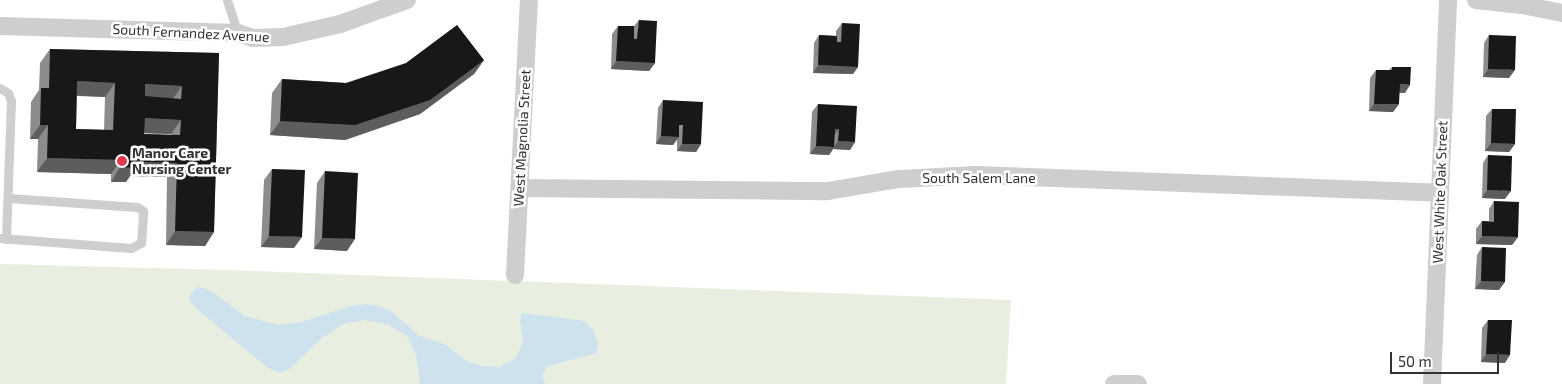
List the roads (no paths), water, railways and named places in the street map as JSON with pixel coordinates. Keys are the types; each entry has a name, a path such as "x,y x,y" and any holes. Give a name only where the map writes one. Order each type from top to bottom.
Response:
{"street":[{"name":"South Fernandez Avenue","path":"0,26 238,33 253,38 283,37 340,24 407,0"},
{"name":"West Magnolia Street","path":"515,275 529,0"},
{"name":"West White Oak Street","path":"1432,384 1448,0"},
{"path":"1476,0 1522,5 1562,13"},
{"name":"South Salem Lane","path":"520,188 828,190 899,179 976,175 1440,193"},
{"path":"1114,383 1138,384"}],"lane":[{"path":"227,0 238,33"},
{"path":"0,88 8,93 11,101 8,198 3,239 131,248 141,243 143,211 137,206 8,198"}],"water":[{"path":"198,287 208,289 245,316 279,325 302,322 351,306 366,304 378,306 391,311 418,335 446,345 468,362 481,366 499,367 516,358 523,342 520,321 522,313 584,321 593,330 598,342 597,353 548,366 542,375 545,384 420,384 416,355 408,337 389,325 364,320 343,324 322,338 291,368 280,373 268,368 198,310 189,299 191,293"}],"place":[{"name":"Manor Care Nursing Center","path":"122,161"}]}
